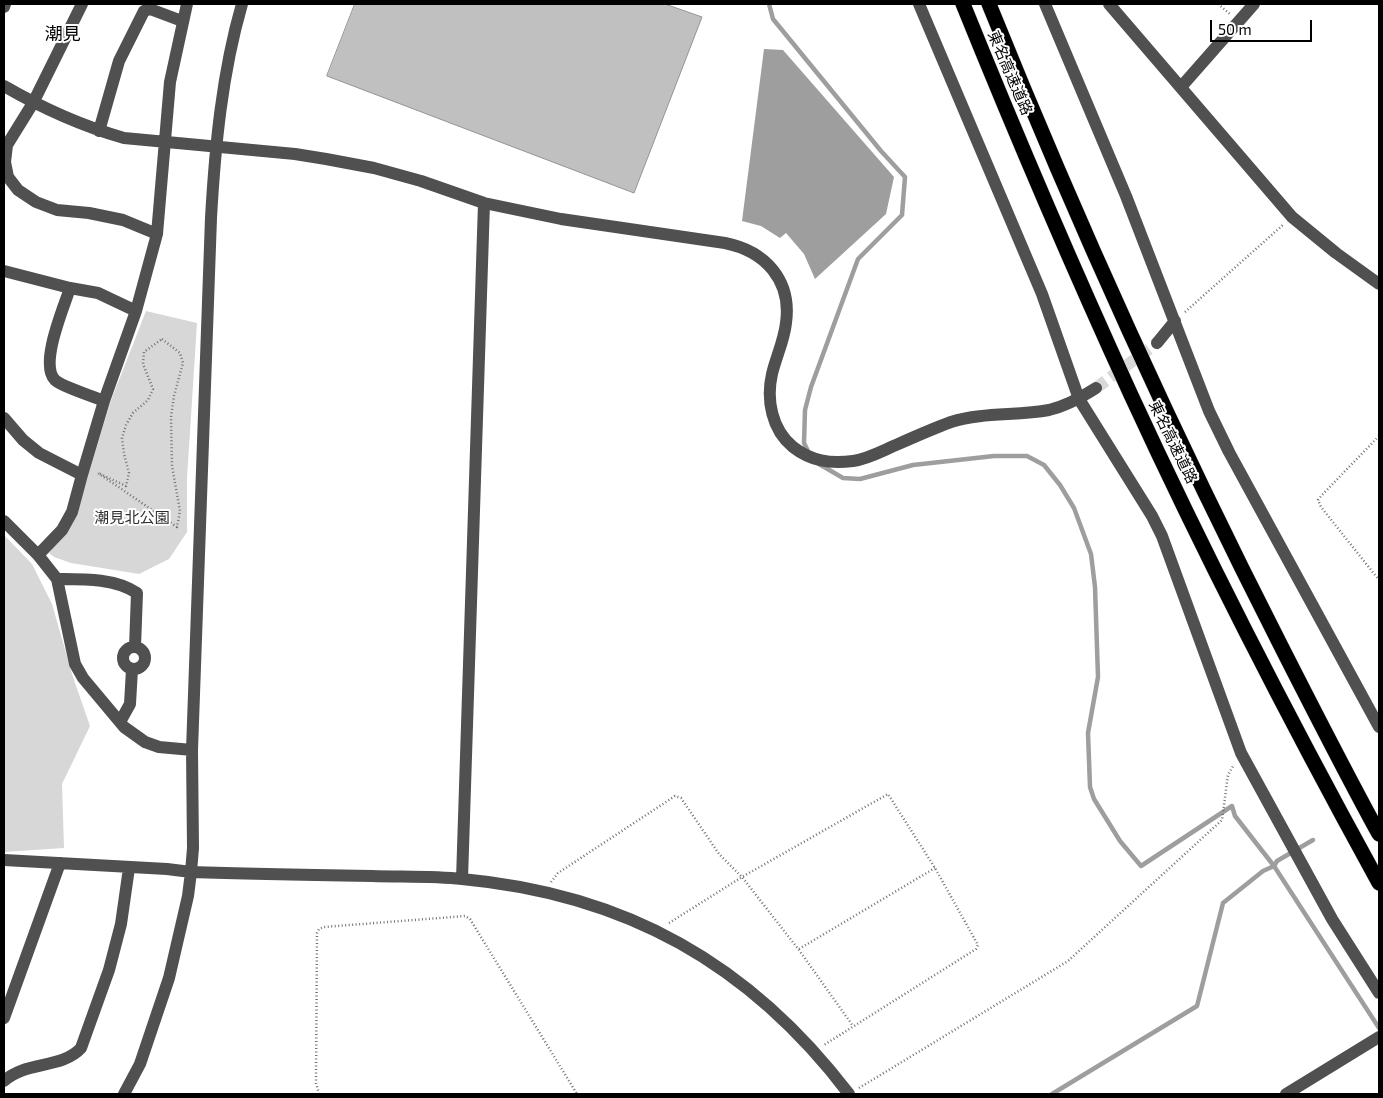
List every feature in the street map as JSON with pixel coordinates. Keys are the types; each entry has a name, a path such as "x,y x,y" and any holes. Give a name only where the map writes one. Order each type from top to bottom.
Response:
{"highway":[{"name":"東名高速道路","path":"963,4 1065,247 1135,404 1206,553 1333,799 1379,883"},
{"name":"東名高速道路","path":"989,4 1087,237 1154,386 1240,565 1379,834"}],"street":[{"path":"82,4 33,103 7,145 5,155 8,177 18,190 36,202 57,210 89,213 123,220 157,234"},
{"path":"38,555 62,530 72,512 104,400 136,311 157,234 170,82 187,4"},
{"path":"124,1094 140,1064 169,978 188,896 191,872 193,848 192,750 215,146 229,61 242,4"},
{"path":"919,4 1042,294 1079,399 1152,516 1162,536 1241,753 1332,919 1379,993"},
{"path":"1045,4 1126,196 1209,412 1379,726"},
{"path":"1109,4 1292,217 1336,253 1379,284"},
{"path":"1180,87 1254,4"},
{"path":"99,132 118,61 144,11 150,9 182,21"},
{"path":"4,86 33,103 99,132 124,138 295,154 374,168 421,181 484,203 561,219 739,246 752,252 775,271 782,286 786,304 786,323 772,376 771,409 785,440 809,457 820,462 854,461 870,457 935,428 966,417 1049,410 1079,399 1096,388"},
{"path":"462,878 484,203"},
{"path":"4,274 98,293 136,311"},
{"path":"70,288 51,346 49,357 50,372 55,380 104,400"},
{"path":"1157,343 1175,321"},
{"path":"4,418 23,440 39,453 82,475"},
{"path":"4,522 38,555 57,579 78,672 124,728 144,742 159,747 192,750"},
{"path":"57,579 104,581 137,593 135,647 128,649 123,655 126,665 132,669 130,704 120,722"},
{"path":"4,860 191,872 462,878 543,892 612,911 657,931 702,956 749,990 783,1019 853,1092"},
{"path":"4,1018 60,863"},
{"path":"4,1081 17,1072 74,1056 81,1048 114,952 121,924 128,868"},
{"path":"1286,1094 1379,1037"}],"path":[{"path":"1175,321 1292,217"},
{"path":"162,339 180,353 183,363 174,396 171,417 172,466 180,511 177,527 98,474 126,486 129,473 122,438 126,425 133,413 148,400 152,389 143,364 144,352 162,339"},
{"path":"1379,436 1318,500 1321,507 1379,580"},
{"path":"853,1092 1068,961 1222,820 1228,775 1241,753"},
{"path":"657,931 742,877 888,794 935,868 978,945 976,949 815,1051"},
{"path":"543,892 558,873 675,796 681,798 719,854 742,877 799,950 853,1026"},
{"path":"799,950 935,868"},
{"path":"319,1094 316,1083 317,933 319,929 324,927 465,916 470,919 577,1094"}],"green space":[{"name":"潮見北公園","path":"146,311 197,323 187,478 187,532 169,559 139,574 71,563 54,557 49,553 78,510 110,403"},
{"path":"4,535 32,564 52,604 72,674 90,726 62,784 64,848 4,852"}],"shaded area":[{"path":"764,49 783,50 894,177 886,214 815,279 804,254 786,233 780,238 761,226 742,221"}],"building":[{"path":"355,4 665,4 702,17 634,193 327,76"}],"waterway":[{"path":"769,4 773,19 881,151 905,177 902,215 858,259 811,387 805,410 804,443 809,453"},
{"path":"819,464 843,478 860,479 913,465 994,456 1027,456 1044,465 1060,485 1074,508 1091,554 1095,587 1098,677 1088,733 1090,787 1094,799 1120,841 1141,866 1232,806 1235,816 1274,866 1379,1028"},
{"path":"1052,1094 1197,1006 1223,903 1263,871 1274,866 1277,861 1313,840"}],"tunnel":[{"path":"1096,388 1157,343"}],"district":[{"name":"潮見","path":"63,34"}]}
